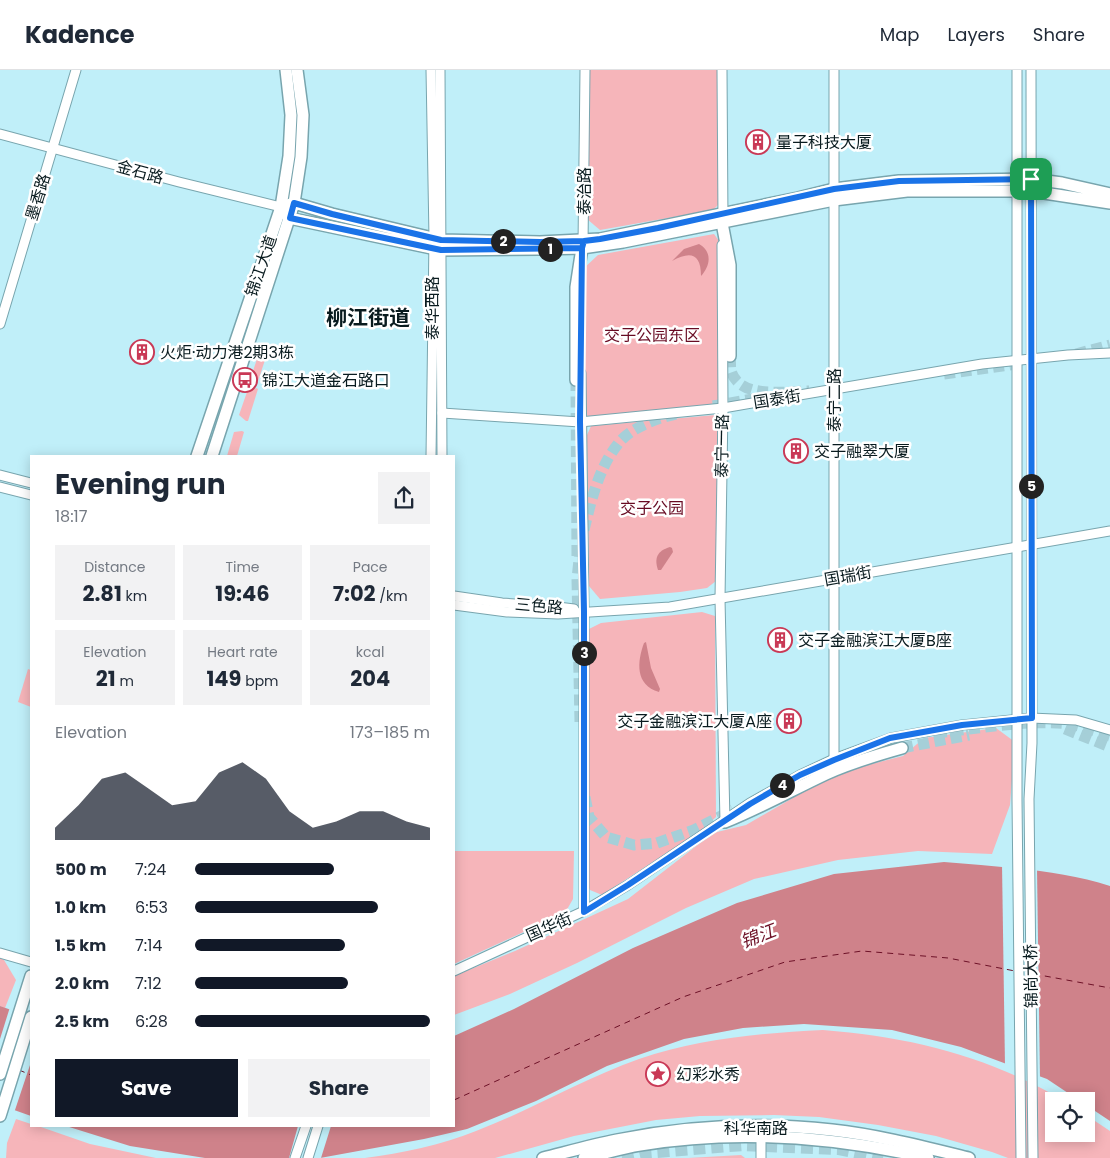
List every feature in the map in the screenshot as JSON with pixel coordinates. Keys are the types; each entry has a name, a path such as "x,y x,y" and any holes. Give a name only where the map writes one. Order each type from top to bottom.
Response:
{"main road":[{"name":"锦江大道","path":"197,455 281,207 289,156 291,115 286,70"},
{"name":"锦江大道","path":"212,455 294,203 303,114 298,70"},
{"path":"437,244 294,203 281,207 290,218 437,244 540,242 583,244 600,239 723,218 899,181 1017,185 1062,183 1110,194"},
{"path":"1031,185 1110,203"},
{"path":"723,218 730,265 730,356"},
{"path":"576,380 576,287 583,244"},
{"path":"725,822 755,810 827,774 885,752 902,748"},
{"path":"0,1074 30,979"},
{"path":"0,1116 30,1020"},
{"name":"科华南路","path":"543,1158 616,1140 677,1131 731,1127 889,1154 928,1158"},
{"name":"科华南路","path":"584,1158 640,1145 734,1137 761,1132 832,1130 969,1158"}],"street":[{"name":"墨香路","path":"0,324 76,70"},
{"name":"泰华西路","path":"431,70 442,455"},
{"name":"泰华西路","path":"432,455 440,70"},
{"name":"泰治路","path":"584,912 584,611 580,422 585,70"},
{"name":"泰宁一路","path":"722,70 723,408 720,599 725,822"},
{"name":"泰宁二路","path":"834,70 834,760"},
{"name":"锦尚大桥","path":"1017,70 1017,800 1021,1156"},
{"name":"锦尚大桥","path":"1031,70 1032,718 1029,799 1033,1155"},
{"name":"金石路","path":"0,134 281,207"},
{"name":"国泰街","path":"442,413 580,422 723,408 982,364 1068,355 1110,354"},
{"path":"0,475 30,483"},
{"path":"0,486 30,495"},
{"name":"国瑞街","path":"584,611 670,607 1031,543 1110,531"},
{"name":"三色路","path":"455,596 584,611"},
{"name":"三色路","path":"455,605 507,612 558,614 584,611"},
{"name":"国华街","path":"455,970 584,912 750,804 792,779 890,738 953,727 1032,718 1076,720 1110,730"},
{"path":"0,952 30,962"},
{"path":"295,1158 306,1127"},
{"path":"308,1158 318,1127"},
{"path":"761,1132 761,1158"}],"green space":[{"path":"588,70 718,70 719,204 713,210 600,230 587,219"},
{"name":"交子公园东区","path":"714,234 719,241 722,399 711,404 678,411 590,418 583,412 582,270 598,255"},
{"path":"262,343 267,354 257,384 248,387"},
{"path":"258,389 248,421 246,421 239,415 247,392"},
{"name":"交子公园","path":"715,415 718,421 716,581 707,588 600,599 589,586 587,435 591,426"},
{"path":"234,432 244,432 237,455 227,455"},
{"path":"702,612 715,616 716,817 702,830 602,895 590,890 587,884 587,630 601,623"},
{"path":"28,669 30,670 30,707 18,702"},
{"path":"996,728 1015,742 1010,805 992,854 918,851 838,860 754,879 686,908 577,963 510,994 455,1015 455,976 515,951 628,899 713,833 746,825 836,773 903,756 924,738"},
{"path":"455,851 574,851 573,899 565,913 455,964"},
{"path":"0,958 4,960 16,980 5,1008 0,1006"},
{"path":"823,1030 856,1033 918,1044 978,1061 1007,1072 1049,1092 1045,1092 1045,1142 1095,1142 1095,1121 1110,1131 1110,1158 1008,1158 936,1136 878,1125 819,1117 774,1115 700,1116 656,1120 574,1136 495,1158 365,1158 421,1148 463,1136 517,1114 618,1067 662,1052 730,1038"},
{"path":"16,1119 30,1124 30,1127 41,1127 90,1144 156,1158 6,1158 7,1143"},
{"path":"741,1155 745,1158 688,1158"}],"water":[{"path":"699,244 706,251 709,259 701,276 699,263 693,256 684,256 672,261 684,249"},
{"path":"670,547 673,552 661,570 658,570 656,562 659,553"},
{"path":"646,642 651,668 660,689 659,692 651,689 646,684 640,672 640,658 644,643"},
{"name":"锦江","path":"944,862 1049,872 1110,886 1110,1121 1095,1111 1095,1092 1066,1092 1047,1079 961,1047 892,1030 804,1024 743,1028 684,1039 607,1066 536,1101 467,1129 320,1158 205,1158 130,1146 69,1127 455,1127 455,1036 514,1009 633,948 737,903 834,874"},
{"path":"0,1006 30,1017 30,1116 0,1105"}],"pier":[{"path":"1002,864 1037,869 1040,1079 1005,1066"},
{"path":"10,1007 30,1014 30,1065 14,1113 0,1108 0,1039"},
{"path":"298,1127 331,1127 321,1158 289,1158"}],"ferry route":[{"path":"455,1100 683,997 785,962 862,951 948,958 1015,971"},
{"path":"1034,974 1110,988"},
{"path":"19,1070 30,1075"}],"tunnel":[{"path":"1076,354 1110,345"},
{"path":"730,356 731,371 736,380 744,386 765,392 809,391"},
{"path":"944,374 1024,363"},
{"path":"576,380 577,559"},
{"path":"713,406 764,397"},
{"path":"584,530 601,474 611,453 618,444 629,433 644,424 676,414"},
{"path":"580,550 577,579 580,722"},
{"path":"936,733 1012,724 1064,723 1110,736"},
{"path":"1065,729 1110,747"},
{"path":"902,748 969,735"},
{"path":"585,797 589,817 606,837 634,845 657,843 694,830 733,810"},
{"path":"622,1158 644,1153 743,1145 839,1149 883,1158"}],"place":[{"name":"量子科技大厦","path":"758,142"},
{"name":"火炬·动力港2期3栋","path":"142,352"},
{"name":"锦江大道金石路口","path":"245,380"},
{"name":"交子融翠大厦","path":"796,451"},
{"name":"交子金融滨江大厦B座","path":"780,640"},
{"name":"交子金融滨江大厦A座","path":"789,721"},
{"name":"幻彩水秀","path":"658,1074"}],"district":[{"name":"柳江街道","path":"368,317"}],"route":[{"path":"1031,179 899,181 834,189 658,228 584,241 582,248 441,250 290,218 294,203 441,240 584,241 582,248 580,422 584,611 584,912 750,804 800,775 834,760 890,738 962,725 1032,718 1031,179"}]}
